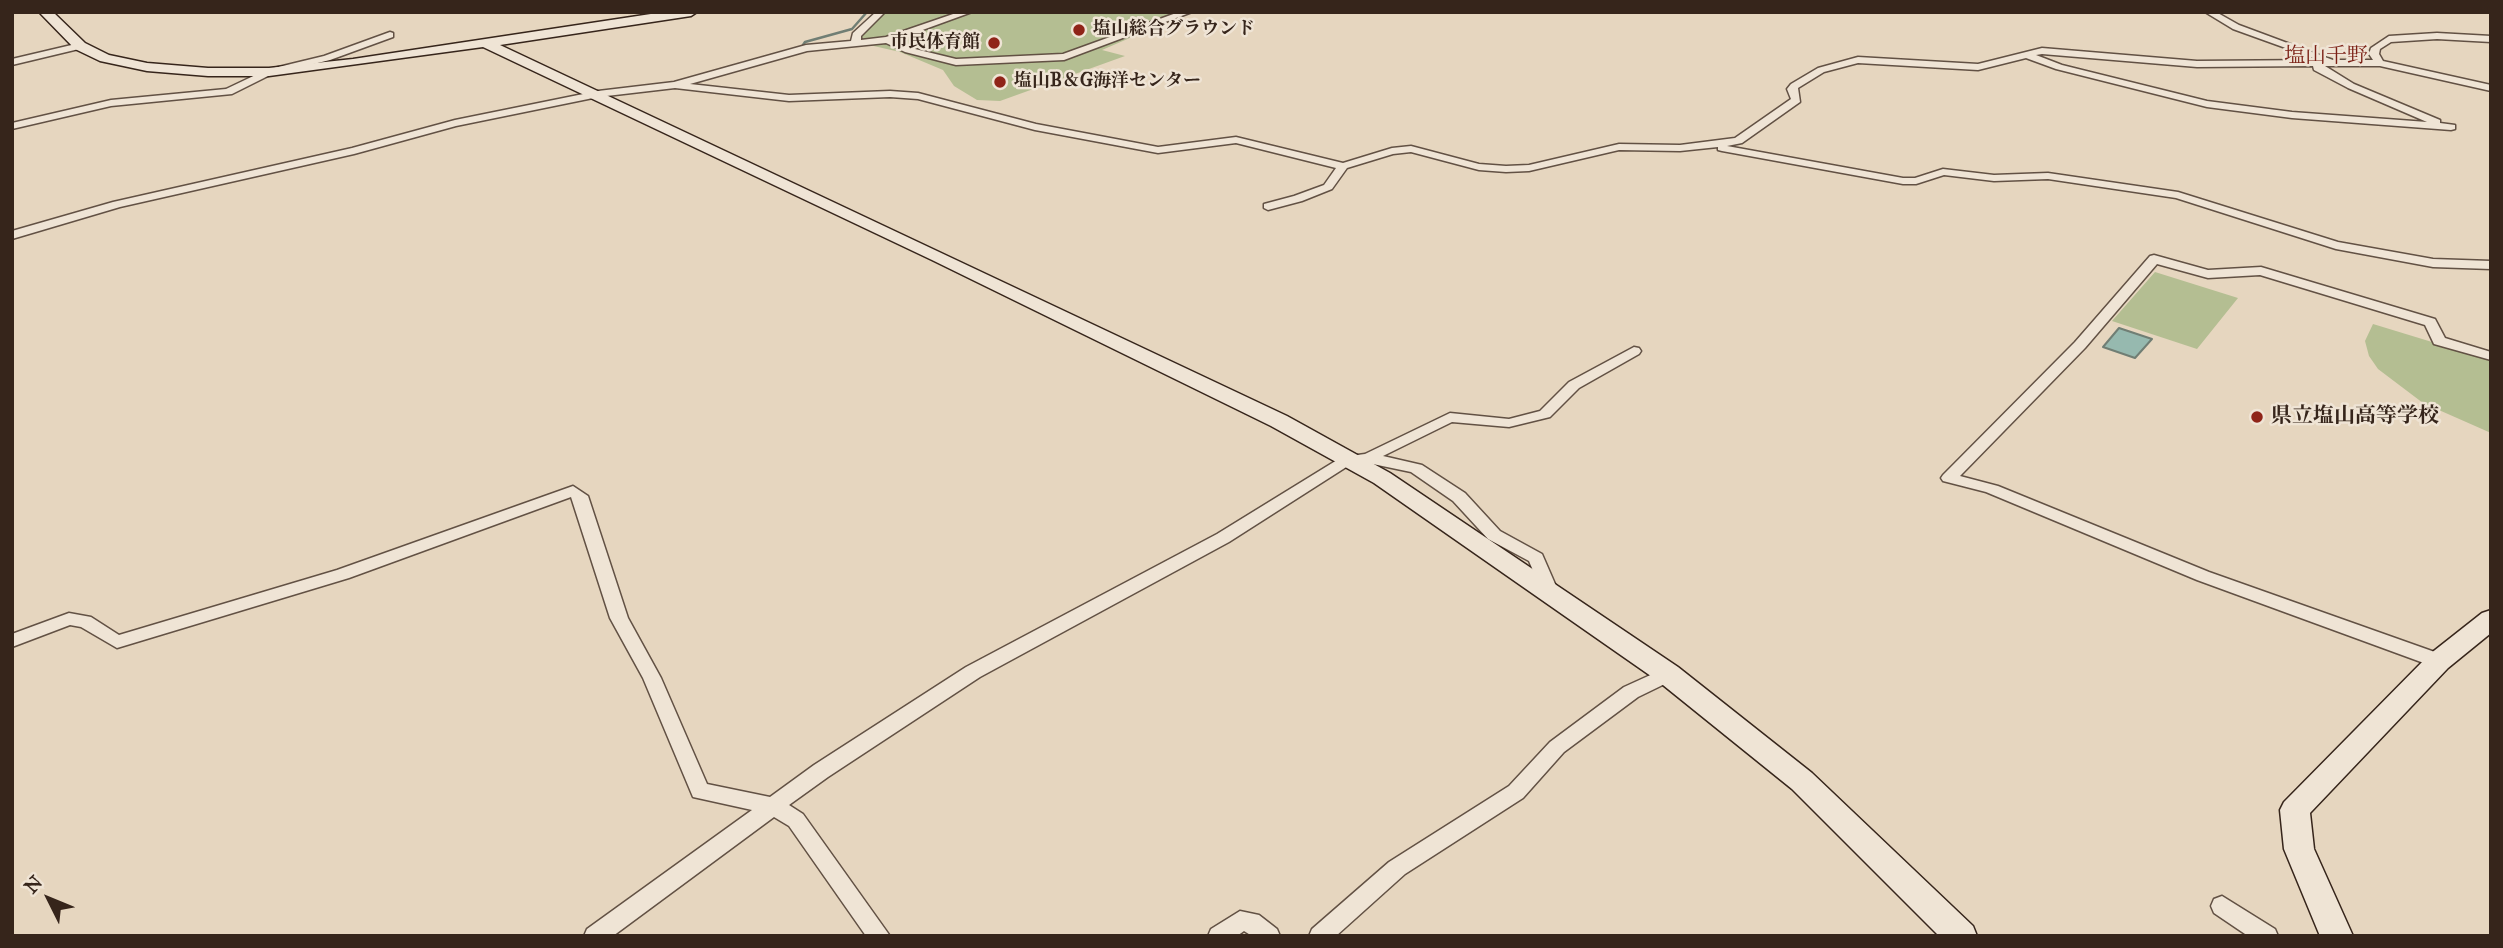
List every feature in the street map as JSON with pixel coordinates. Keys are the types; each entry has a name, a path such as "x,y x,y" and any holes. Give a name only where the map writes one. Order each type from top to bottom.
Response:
{"street":[{"path":"45,12 80,46 104,58 147,67 208,72 268,72 340,65 691,12"},
{"path":"856,43 856,35 881,12"},
{"path":"12,235 117,204 354,152 455,123 598,94 675,85 784,53 887,40 968,12"},
{"path":"887,40 908,50 956,62 1064,57 1188,12"},
{"path":"2209,12 2236,27 2336,65"},
{"path":"12,125 111,103 219,94 268,72 327,58 390,35"},
{"path":"2380,63 2374,54 2376,48 2389,39 2437,36 2491,40"},
{"path":"487,44 598,94 1357,459 1668,674 1802,781 1961,936"},
{"path":"12,62 80,46"},
{"path":"1712,146 1744,137 1796,100 1792,89 1794,86 1821,70 1842,62 1867,60 1978,67 2024,54 2047,51 2197,64 2380,63 2491,88"},
{"path":"2024,54 2052,65 2207,103 2292,115 2451,127 2393,106 2317,68 2336,65"},
{"path":"675,85 789,98 905,94 1035,127 1158,150 1236,141 1343,166 1401,149 1420,150 1467,165 1506,169 1529,168 1619,147 1712,146 1906,181 1943,172 1994,178 2048,176 2178,195 2336,245 2433,263 2491,265"},
{"path":"1268,206 1298,200 1328,187 1343,166"},
{"path":"2439,661 2216,581 1992,489 1949,478 2080,345 2154,259 2208,274 2261,271 2430,322 2439,341 2491,356"},
{"path":"595,936 821,771 973,672 1223,538 1357,459 1450,417 1509,423 1545,414 1574,385 1634,351"},
{"path":"12,641 69,619 85,621 117,642 343,573 573,491 580,496 619,618 652,678 700,791 774,806 796,820 879,936"},
{"path":"2337,936 2299,849 2295,810 2439,661 2491,619"},
{"path":"1320,936 1397,868 1516,792 1557,747 1631,692 1668,674"},
{"path":"2222,906 2267,936"},
{"path":"1219,936 1240,921 1251,922 1269,936"}],"green space":[{"path":"879,12 1190,12 1102,50 1125,56 1000,101 977,100 954,86 943,70 900,52 865,44 857,35"},
{"path":"2155,272 2238,298 2197,349 2112,321"},
{"path":"2373,324 2491,360 2491,433 2423,403 2378,369 2369,356 2365,341"}],"water":[{"path":"2119,328 2152,339 2135,358 2103,347"}],"waterway":[{"path":"801,48 805,42 852,29 867,12"}],"place":[{"name":"塩山総合グラウンド","path":"1079,30"},
{"name":"市民体育館","path":"994,43"},
{"name":"塩山B＆G海洋センター","path":"1000,82"},
{"name":"県立塩山高等学校","path":"2257,417"}],"district":[{"name":"塩山千野","path":"2326,57"}]}
